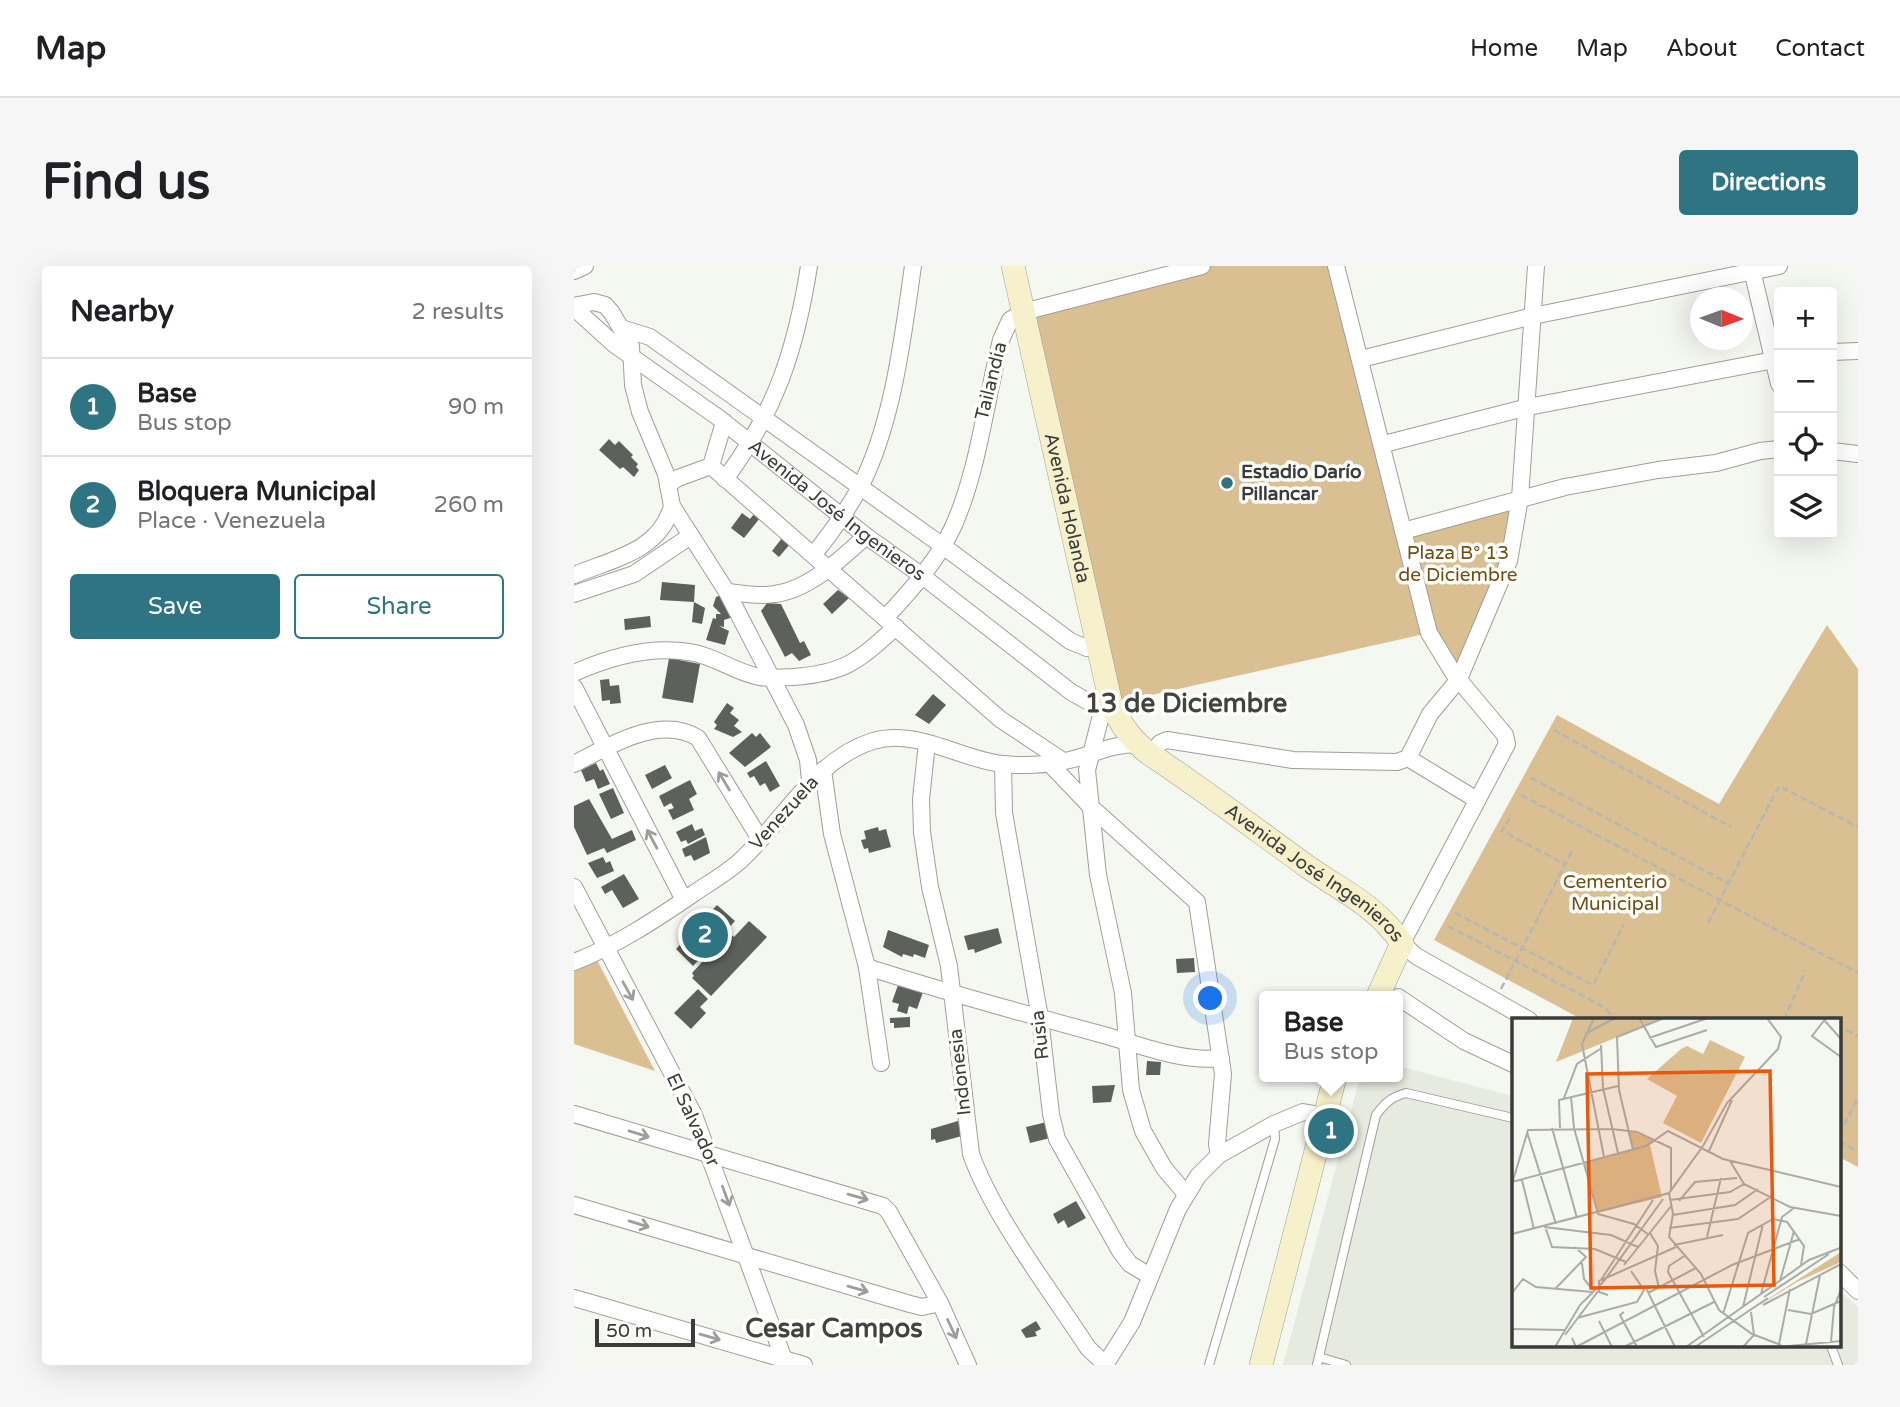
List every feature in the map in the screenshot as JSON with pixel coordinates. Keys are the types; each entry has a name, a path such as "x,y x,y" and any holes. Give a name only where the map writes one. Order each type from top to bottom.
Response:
{"street":[{"path":"574,271 584,266"},
{"path":"725,479 752,444 765,420 795,331 809,266"},
{"path":"814,554 842,516 859,487 874,452 891,389 913,266"},
{"name":"Avenida Holanda","path":"1013,266 1097,645 1105,698 1120,723 1144,749"},
{"path":"1023,312 1202,266"},
{"path":"1336,266 1384,444 1420,609 1429,633 1459,679 1505,735 1507,744 1402,943 1390,991"},
{"path":"1477,800 1408,758 1430,713 1459,679 1509,561 1520,498 1536,266"},
{"path":"1361,359 1752,268 1779,266"},
{"path":"1752,268 1775,350"},
{"path":"574,307 594,302 605,305 621,328 632,355 633,385 640,412 668,485 672,506 689,537 727,592 796,725 808,760 817,775 867,967 881,1063"},
{"name":"Avenida José Ingenieros","path":"574,307 581,319 724,422 866,536 921,575 1071,692 1105,698"},
{"name":"Tailandia","path":"574,673 617,657 671,650 700,654 748,673 772,678 837,671 861,657 891,622 943,546 961,507 1001,340 1010,320 1023,312"},
{"path":"621,328 650,337 943,546 1070,641 1087,648 1097,645"},
{"path":"1837,352 1858,351"},
{"path":"1384,444 1528,407 1774,360"},
{"path":"711,466 724,422"},
{"path":"1404,531 1520,498 1631,475 1716,463 1774,450"},
{"path":"1837,452 1858,454"},
{"path":"668,485 678,478 711,466"},
{"path":"711,466 1000,719 1056,762 1092,808 1197,902 1221,1058 1224,1092 1218,1135 1220,1155"},
{"path":"574,575 654,540 667,524 672,506"},
{"path":"727,592 775,595 803,585 866,536"},
{"path":"574,594 634,574 689,537"},
{"path":"574,687 684,900"},
{"path":"1105,698 1087,770 1098,875 1123,993 1131,1090 1139,1122 1164,1168 1185,1193"},
{"path":"574,764 604,748 660,729 677,728 698,738 760,839"},
{"name":"Venezuela","path":"574,962 605,950 741,860 788,811 817,775 874,741 893,738 927,743 1003,764 1056,762 1117,744 1144,749 1167,740 1293,760 1397,762 1408,758"},
{"name":"Indonesia","path":"927,743 921,799 922,832 953,994 966,1130 978,1173 1088,1348 1105,1364"},
{"name":"Avenida José Ingenieros","path":"1144,749 1314,871 1373,908 1416,956 1525,1018"},
{"name":"Rusia","path":"1003,764 1004,813 1040,1018 1045,1074 1057,1139 1120,1251 1130,1264 1150,1276"},
{"name":"El Salvador","path":"574,887 694,1115 711,1155 784,1362"},
{"path":"867,967 953,994 1128,1042 1200,1059 1221,1058"},
{"path":"1403,1003 1464,1041 1512,1065"},
{"path":"1261,1365 1334,1082"},
{"path":"1105,1364 1132,1322 1185,1193 1220,1155 1274,1124 1303,1112 1325,1116"},
{"path":"574,1114 883,1206 889,1212 940,1303 968,1365"},
{"path":"574,1205 910,1304 922,1307 940,1303"},
{"path":"1840,1273 1858,1291"},
{"path":"574,1298 784,1362 804,1365"}],"lane":[{"path":"1345,1365 1318,1361 1376,1115 1394,1096 1406,1093 1512,1118"},
{"path":"1209,1365 1275,1139 1274,1124"},
{"path":"1832,1348 1838,1365"}],"path":[{"path":"1554,730 1731,827"},
{"path":"1531,778 1729,884"},
{"path":"1708,923 1779,786 1858,827"},
{"path":"1521,795 1858,973"},
{"path":"1510,818 1503,831 1565,864"},
{"path":"1495,1001 1572,851"},
{"path":"1455,913 1593,985 1624,924"},
{"path":"1448,926 1605,1008 1614,1018"},
{"path":"1785,1018 1805,971"},
{"path":"1840,1029 1841,1027 1858,1036"},
{"path":"1840,1132 1858,1098"},
{"path":"1840,1143 1858,1152"}],"shaded area":[{"path":"1403,1067 1512,1096 1512,1348 1840,1348 1840,1291 1858,1307 1858,1365 1283,1365 1359,1082 1403,1082"}],"green space":[{"name":"Estadio Darío Pillancar","path":"1202,266 1336,266 1403,530 1520,498 1516,532 1459,679 1429,633 1111,704 1023,312"},
{"name":"Cementerio Municipal","path":"1827,625 1858,669 1858,1167 1840,1158 1840,1018 1579,1018 1434,940 1557,715 1719,804"},
{"path":"597,960 655,1071 574,1044 574,971"}],"building":[{"path":"609,439 615,445 619,441 633,455 631,457 638,464 636,467 639,470 634,477 623,467 620,469 599,450"},
{"path":"742,513 750,519 754,514 760,518 744,538 731,528"},
{"path":"782,538 790,544 779,557 772,551"},
{"path":"662,582 695,585 694,602 660,600"},
{"path":"838,590 849,598 832,614 823,604"},
{"path":"723,594 733,617 724,620 724,627 719,626 729,631 725,645 706,640 713,618 716,619 716,614 721,614 713,606 716,597"},
{"path":"694,602 705,608 702,624 692,622"},
{"path":"767,603 781,604 800,643 804,641 811,655 799,661 792,653 785,657 761,611"},
{"path":"650,616 651,627 625,630 624,619"},
{"path":"669,658 700,664 693,703 662,698"},
{"path":"609,679 610,686 619,685 621,703 610,704 610,700 602,701 600,680"},
{"path":"933,694 946,705 929,724 915,715"},
{"path":"727,703 734,708 730,713 739,720 734,726 742,732 733,737 714,729 717,725 714,722"},
{"path":"752,733 756,737 760,733 771,747 745,767 729,753"},
{"path":"766,761 780,786 770,792 765,783 760,786 754,776 750,778 747,773"},
{"path":"596,763 600,771 603,769 610,784 598,789 594,779 586,782 581,770"},
{"path":"665,765 672,778 652,789 645,775"},
{"path":"690,780 697,794 689,799 694,810 673,820 668,810 674,808 671,803 664,807 659,796"},
{"path":"613,788 624,813 611,819 599,794"},
{"path":"589,799 612,839 632,830 636,840 607,853 604,848 587,855 574,827 574,806"},
{"path":"692,824 695,831 702,828 705,835 688,844 686,840 681,842 676,832"},
{"path":"878,827 879,831 886,829 891,847 869,853 868,848 864,849 861,840 866,839 864,831"},
{"path":"706,837 710,853 694,861 691,855 685,857 682,849"},
{"path":"603,857 606,863 610,861 614,871 597,878 588,863"},
{"path":"624,874 639,899 623,908 612,890 605,894 601,887"},
{"path":"717,905 735,921 693,966 676,949"},
{"path":"749,921 767,937 711,996 692,978 692,973 729,933 734,937"},
{"path":"998,928 1002,943 975,953 974,949 968,950 964,936"},
{"path":"888,930 929,945 925,958 914,954 913,957 903,954 902,957 883,947"},
{"path":"1194,958 1195,972 1177,973 1176,959"},
{"path":"898,985 923,992 917,1009 909,1006 907,1014 897,1011 899,1004 892,1002"},
{"path":"698,989 708,999 700,1007 706,1013 691,1029 674,1013"},
{"path":"910,1017 910,1027 894,1028 894,1023 890,1023 890,1018"},
{"path":"1147,1061 1161,1062 1160,1075 1146,1075"},
{"path":"1115,1085 1111,1102 1093,1103 1092,1086"},
{"path":"958,1121 962,1136 936,1143 935,1139 931,1140 931,1129"},
{"path":"1047,1122 1050,1138 1030,1143 1026,1127"},
{"path":"1076,1201 1086,1218 1068,1228 1064,1220 1058,1224 1053,1214"},
{"path":"1036,1321 1041,1329 1035,1332 1037,1336 1026,1338 1021,1330"}],"place":[{"name":"Estadio Darío Pillancar","path":"1227,483"},
{"name":"Bloquera Municipal","path":"705,935"},
{"name":"Base","path":"1331,1131"}],"district":[{"name":"13 de Diciembre","path":"1186,703"},
{"name":"Cesar Campos","path":"834,1328"}],"park label":[{"name":"Plaza B° 13 de Diciembre","path":"1458,564"}]}
